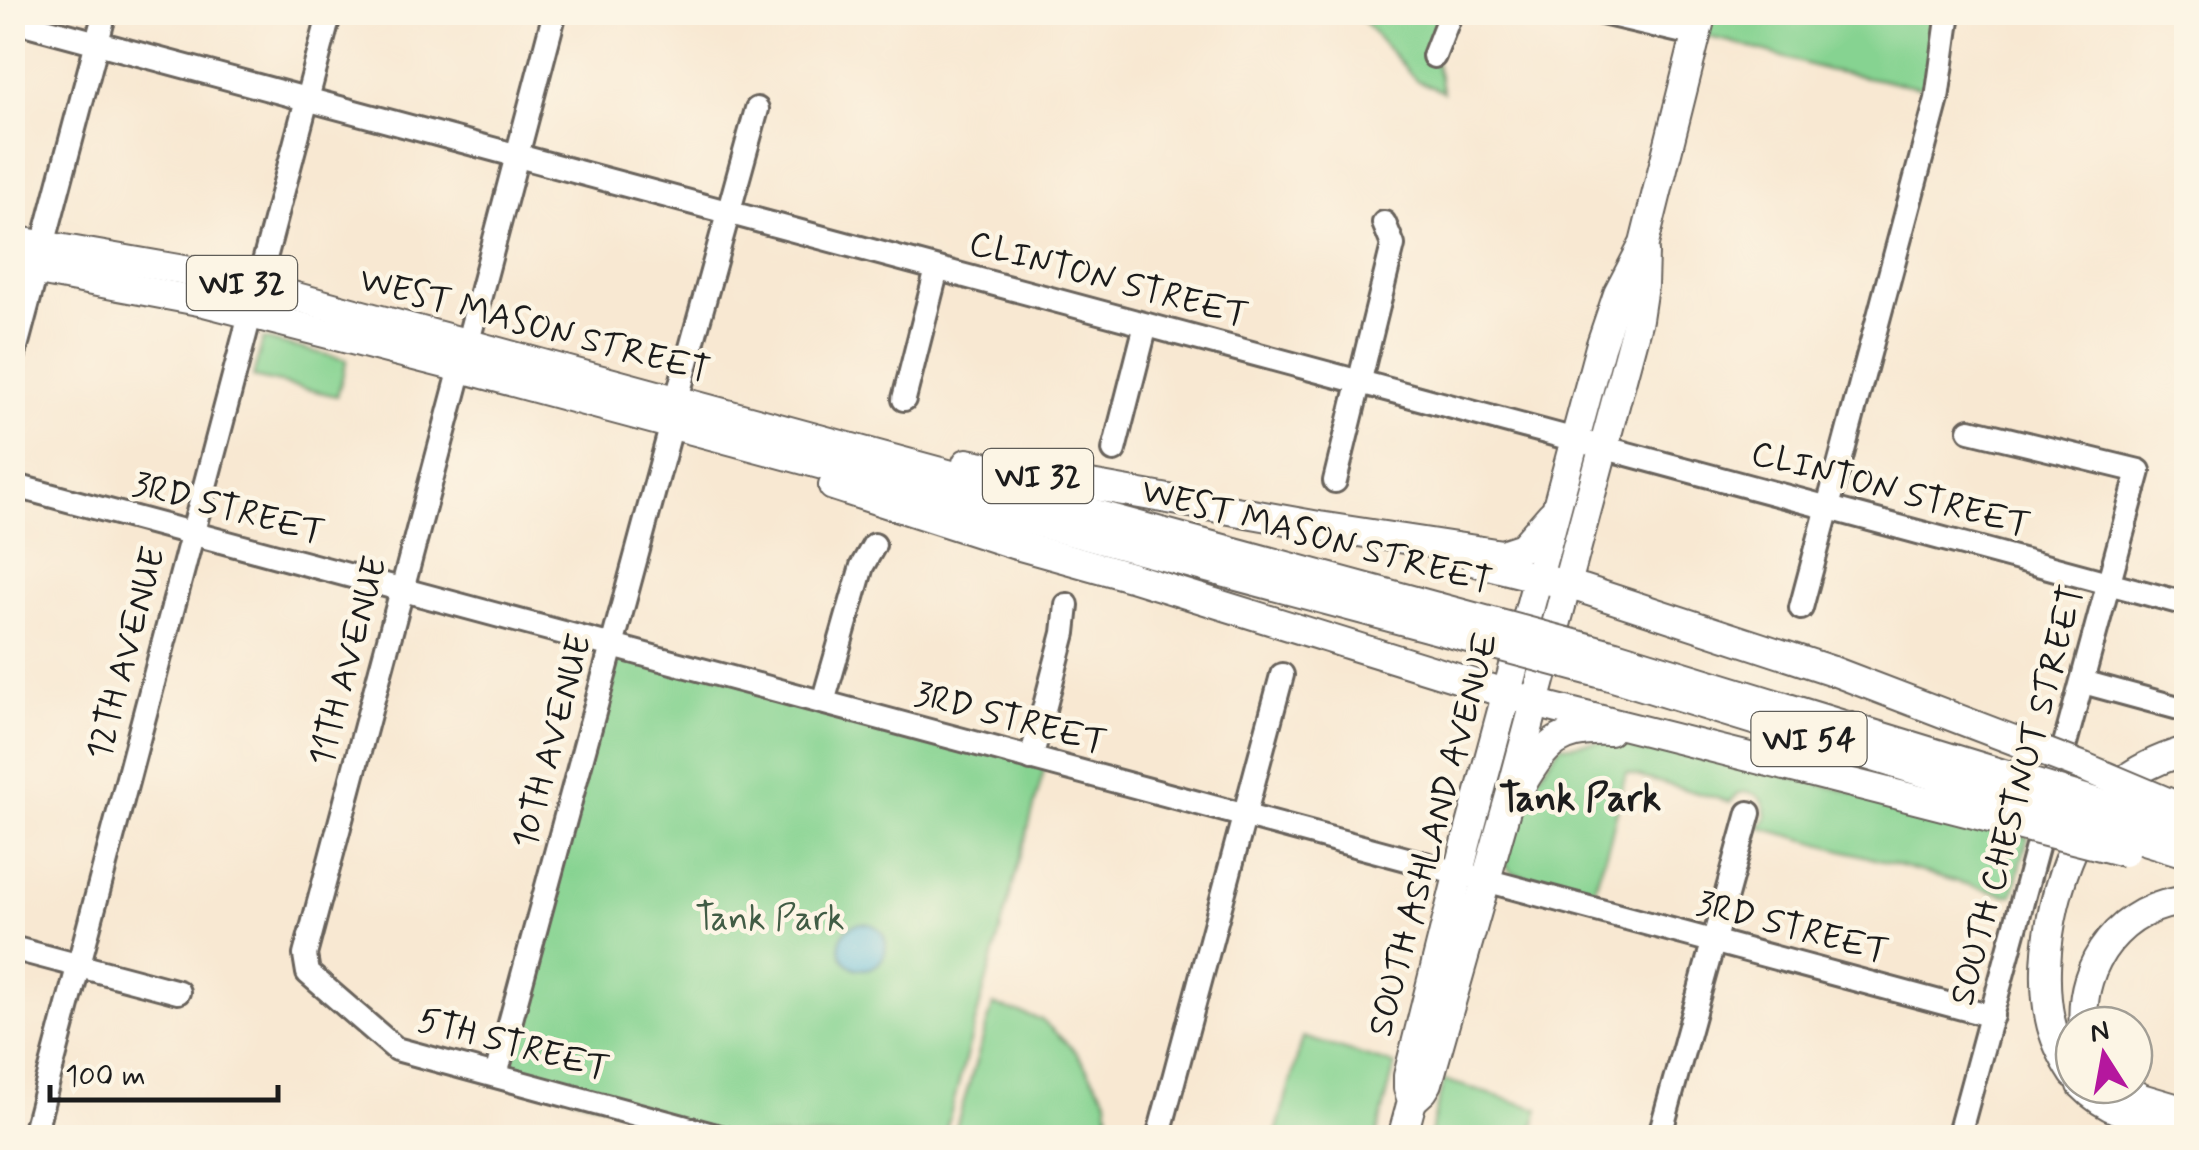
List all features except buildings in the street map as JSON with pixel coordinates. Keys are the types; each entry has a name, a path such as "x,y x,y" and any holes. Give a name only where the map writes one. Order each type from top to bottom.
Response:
{"main road":[{"name":"SOUTH ASHLAND AVENUE","path":"1402,1138 1412,1101 1408,1076 1473,876 1507,693 1537,576 1613,306 1644,244 1700,24"},
{"name":"WEST MASON STREET","path":"12,240 31,261 249,315 464,356"},
{"name":"SOUTH ASHLAND AVENUE","path":"1473,876 1506,810 1567,585 1640,310 1644,244"},
{"name":"WEST MASON STREET","path":"31,261 196,271 257,286 464,356 1434,618 2186,853"},
{"name":"WI 32","path":"684,416 766,414 978,466 1376,536 1537,576"},
{"name":"WI 32","path":"684,416 722,451 1534,702"},
{"path":"1376,536 1502,554 1523,546 1556,509"},
{"path":"1537,576 1833,671 2186,810"},
{"name":"WEST MASON STREET","path":"1434,618 1615,655 2186,830"},
{"path":"1534,702 2186,868"},
{"path":"1506,810 1546,747 1564,735 1589,730 1646,732"},
{"path":"2054,1031 2048,1006 2048,950 2060,885 2085,824 2126,779 2177,754"},
{"path":"2085,1005 2085,990 2096,957 2111,938 2129,921 2153,909 2186,901"},
{"path":"2154,1100 2186,1102"},
{"path":"2154,1104 2186,1111"},
{"path":"2131,1105 2140,1124 2184,1138"},
{"path":"2140,1105 2186,1128"}],"street":[{"path":"12,362 31,261 104,12"},
{"name":"12TH AVENUE","path":"33,1138 330,12"},
{"name":"11TH AVENUE","path":"308,973 305,956 555,12"},
{"path":"1434,56 1451,12"},
{"path":"1598,12 1700,24"},
{"path":"1800,608 1937,99 1949,12"},
{"name":"CLINTON STREET","path":"12,20 2186,604"},
{"name":"10TH AVENUE","path":"496,1075 613,646 684,416 758,109"},
{"path":"1334,481 1393,245 1384,223"},
{"path":"904,399 937,268"},
{"path":"1114,450 1146,324"},
{"name":"SOUTH CHESTNUT STREET","path":"1958,1138 2139,471 1970,430"},
{"name":"3RD STREET","path":"12,485 1992,1016"},
{"path":"823,702 862,566 874,545"},
{"path":"1030,759 1064,633 1067,605"},
{"path":"1158,1138 1282,675"},
{"path":"2083,682 2186,710"},
{"path":"1659,1138 1749,813"},
{"path":"12,948 178,992"},
{"name":"5TH STREET","path":"308,973 396,1049 711,1136"}],"green space":[{"path":"1356,13 1451,13 1434,56 1443,92 1416,80"},
{"path":"1598,13 1948,13 1926,88 1827,70 1731,42"},
{"path":"263,339 347,360 337,396 253,377"},
{"name":"Tank Park","path":"613,646 1046,763 944,1137 724,1137 496,1075"},
{"path":"1614,740 1730,761 2028,837 2013,895 1758,827 1766,820 1765,807 1752,793 1739,793 1730,802 1626,773 1592,896 1511,872 1506,857 1511,840 1533,784 1560,746"},
{"path":"993,1005 1041,1019 1075,1051 1107,1099 1110,1137 953,1137"},
{"path":"1303,1037 1395,1065 1376,1137 1275,1137"},
{"path":"1444,1080 1539,1109 1531,1137 1429,1137"}],"water":[{"path":"863,923 879,930 886,946 879,962 863,969 847,962 840,946 847,930"}],"district":[{"name":"Tank Park","path":"1580,797"}]}
